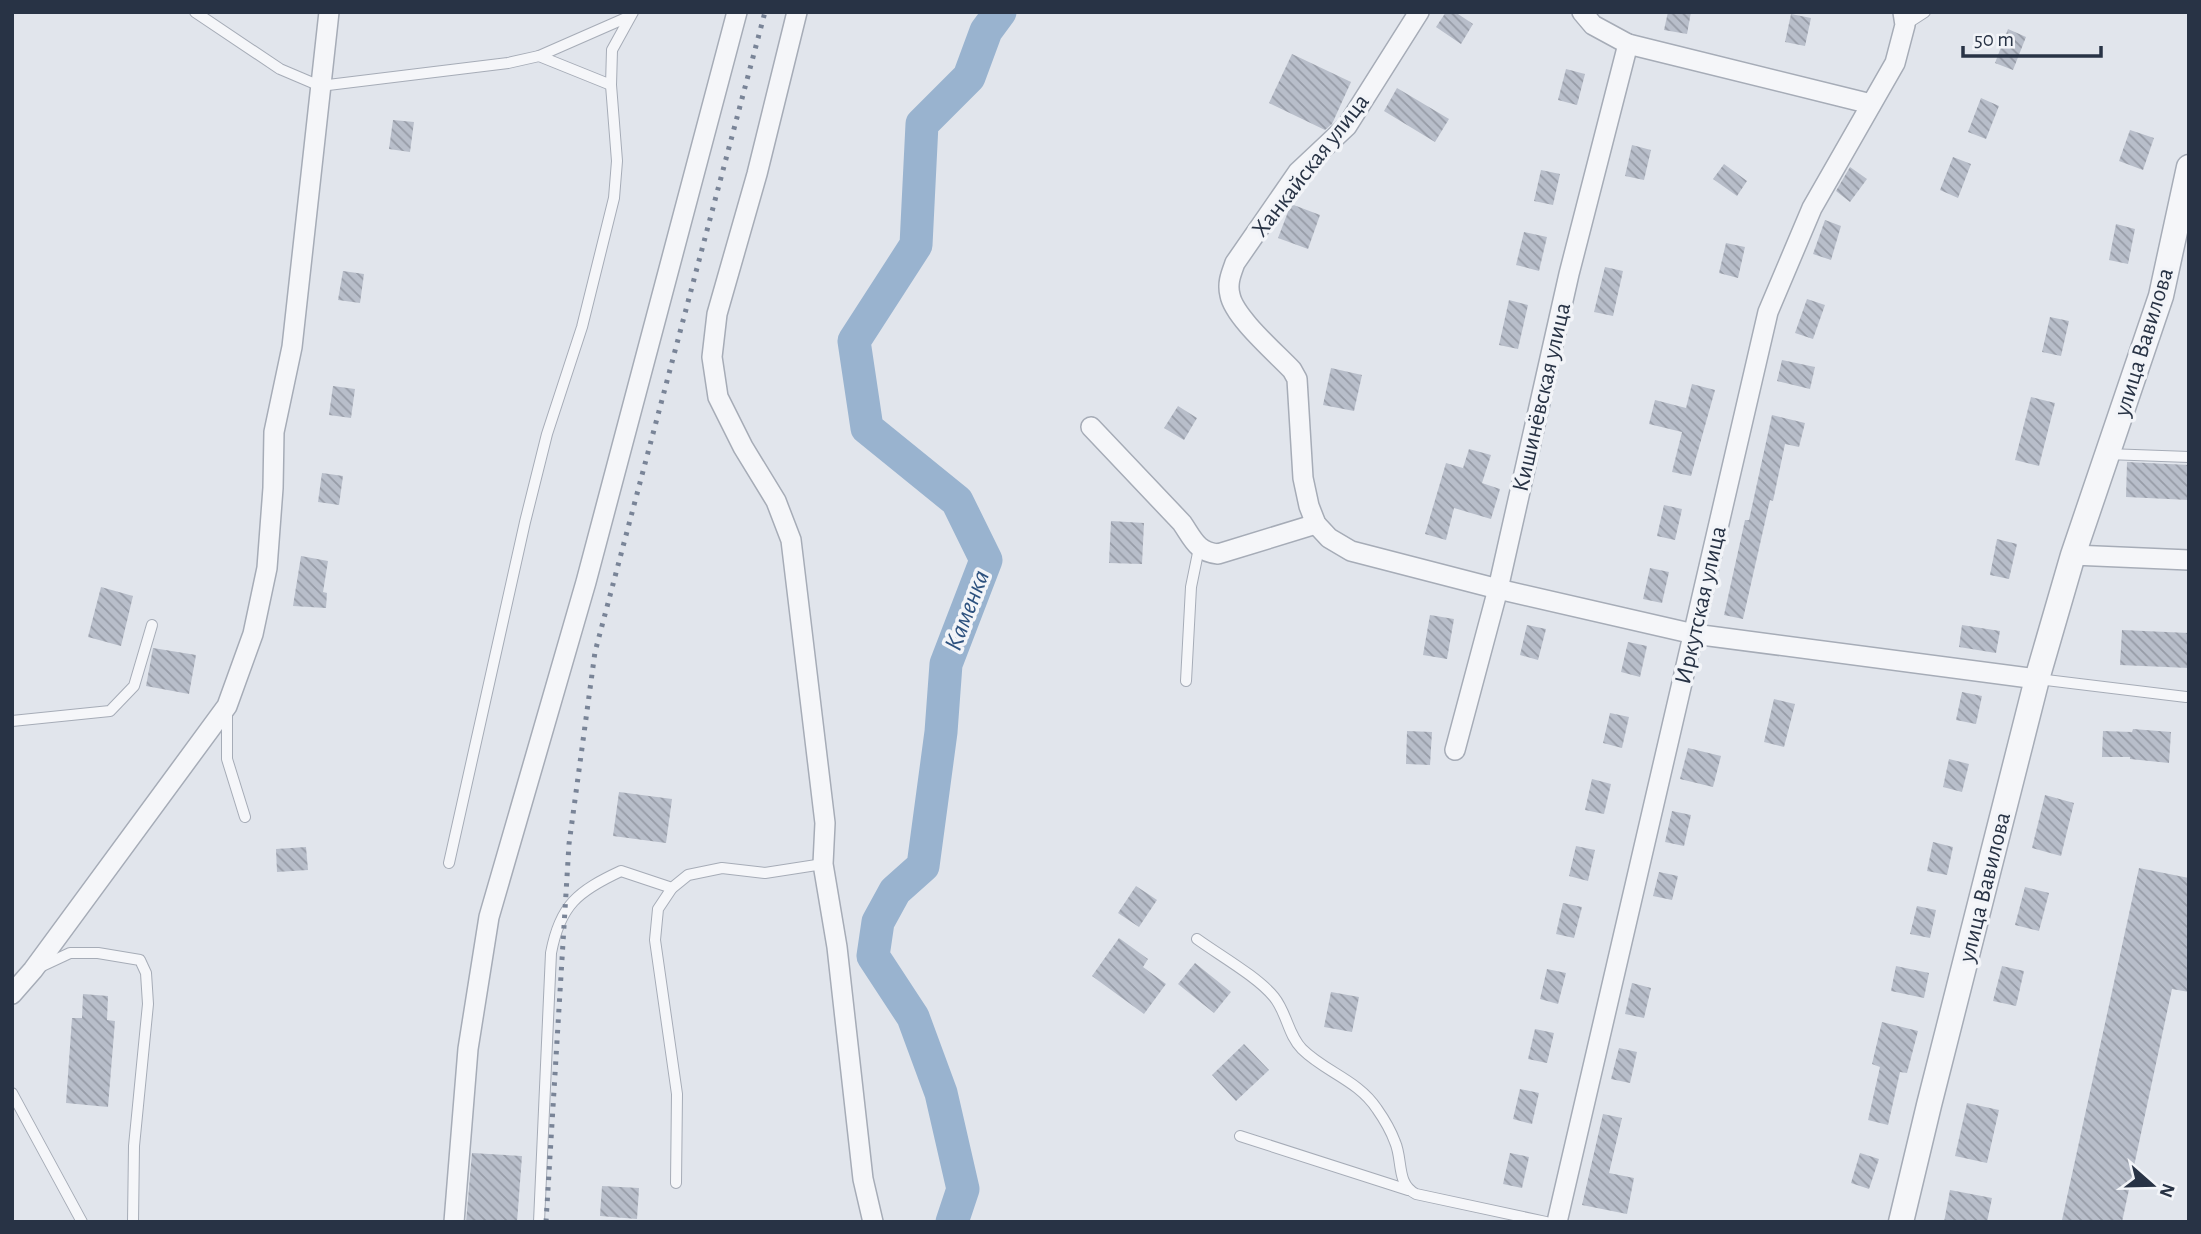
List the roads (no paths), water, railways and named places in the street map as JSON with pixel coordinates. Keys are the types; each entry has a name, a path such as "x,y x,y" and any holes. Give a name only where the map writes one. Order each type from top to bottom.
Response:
{"street":[{"path":"12,994 33,971 227,706 253,634 267,568 274,432 292,347 329,12"},
{"path":"454,1222 468,1049 489,917 586,582 737,12"},
{"path":"797,12 757,174 717,314 712,356 718,397 743,447 776,501 792,540 825,823 823,864 837,947 863,1179 873,1222"},
{"name":"Ханкайская улица","path":"1316,524 1308,506 1304,486 1297,379 1292,370 1235,309 1229,280 1235,263 1298,173 1347,126 1419,12"},
{"path":"1582,12 1593,25 1628,44 1871,104"},
{"name":"Иркутская улица","path":"1557,1222 1768,312 1812,208 1895,63 1904,18"},
{"name":"Кишинёвская улица","path":"1455,750 1498,589 1569,274 1628,44"},
{"name":"улица Вавилова","path":"1901,1222 2038,679 2073,555 2161,296 2189,167"},
{"path":"1091,427 1182,523 1199,548 1209,553 1218,554 1316,524 1329,538 1351,551 1498,589 1694,634 2038,679"},
{"path":"2073,555 2189,561"}],"lane":[{"path":"195,12 280,69 320,86 508,63 539,56 631,14"},
{"path":"1904,18 1925,12"},
{"path":"449,863 547,433 582,327 614,198 617,161 611,85 612,50 631,14"},
{"path":"539,56 611,85"},
{"path":"2107,454 2189,457"},
{"path":"1186,681 1191,587 1199,548"},
{"path":"12,721 110,711 134,686 152,625"},
{"path":"2038,679 2186,697"},
{"path":"227,706 227,759 244,817"},
{"path":"676,1183 677,1094 655,940 658,909 672,888 688,875 722,867 765,873 823,864"},
{"path":"539,1222 551,953 556,928 565,910 593,884 621,871 672,888"},
{"path":"1197,939 1264,987 1275,998 1293,1036 1303,1049 1353,1084 1377,1108 1395,1141 1402,1180 1408,1190"},
{"path":"33,971 70,953 98,953 140,960 146,973 148,1004 134,1146 133,1222"},
{"path":"12,1093 82,1222"},
{"path":"1240,1136 1416,1194 1546,1222"}],"waterway":[{"name":"Каменка","path":"952,1222 963,1189 941,1093 913,1017 873,956 878,922 895,891 923,866 941,732 946,664 986,560 957,501 867,428 854,341 916,245 922,124 969,77 986,31 1000,12"}],"railway":[{"path":"546,1222 569,844 595,652 765,12"}]}
